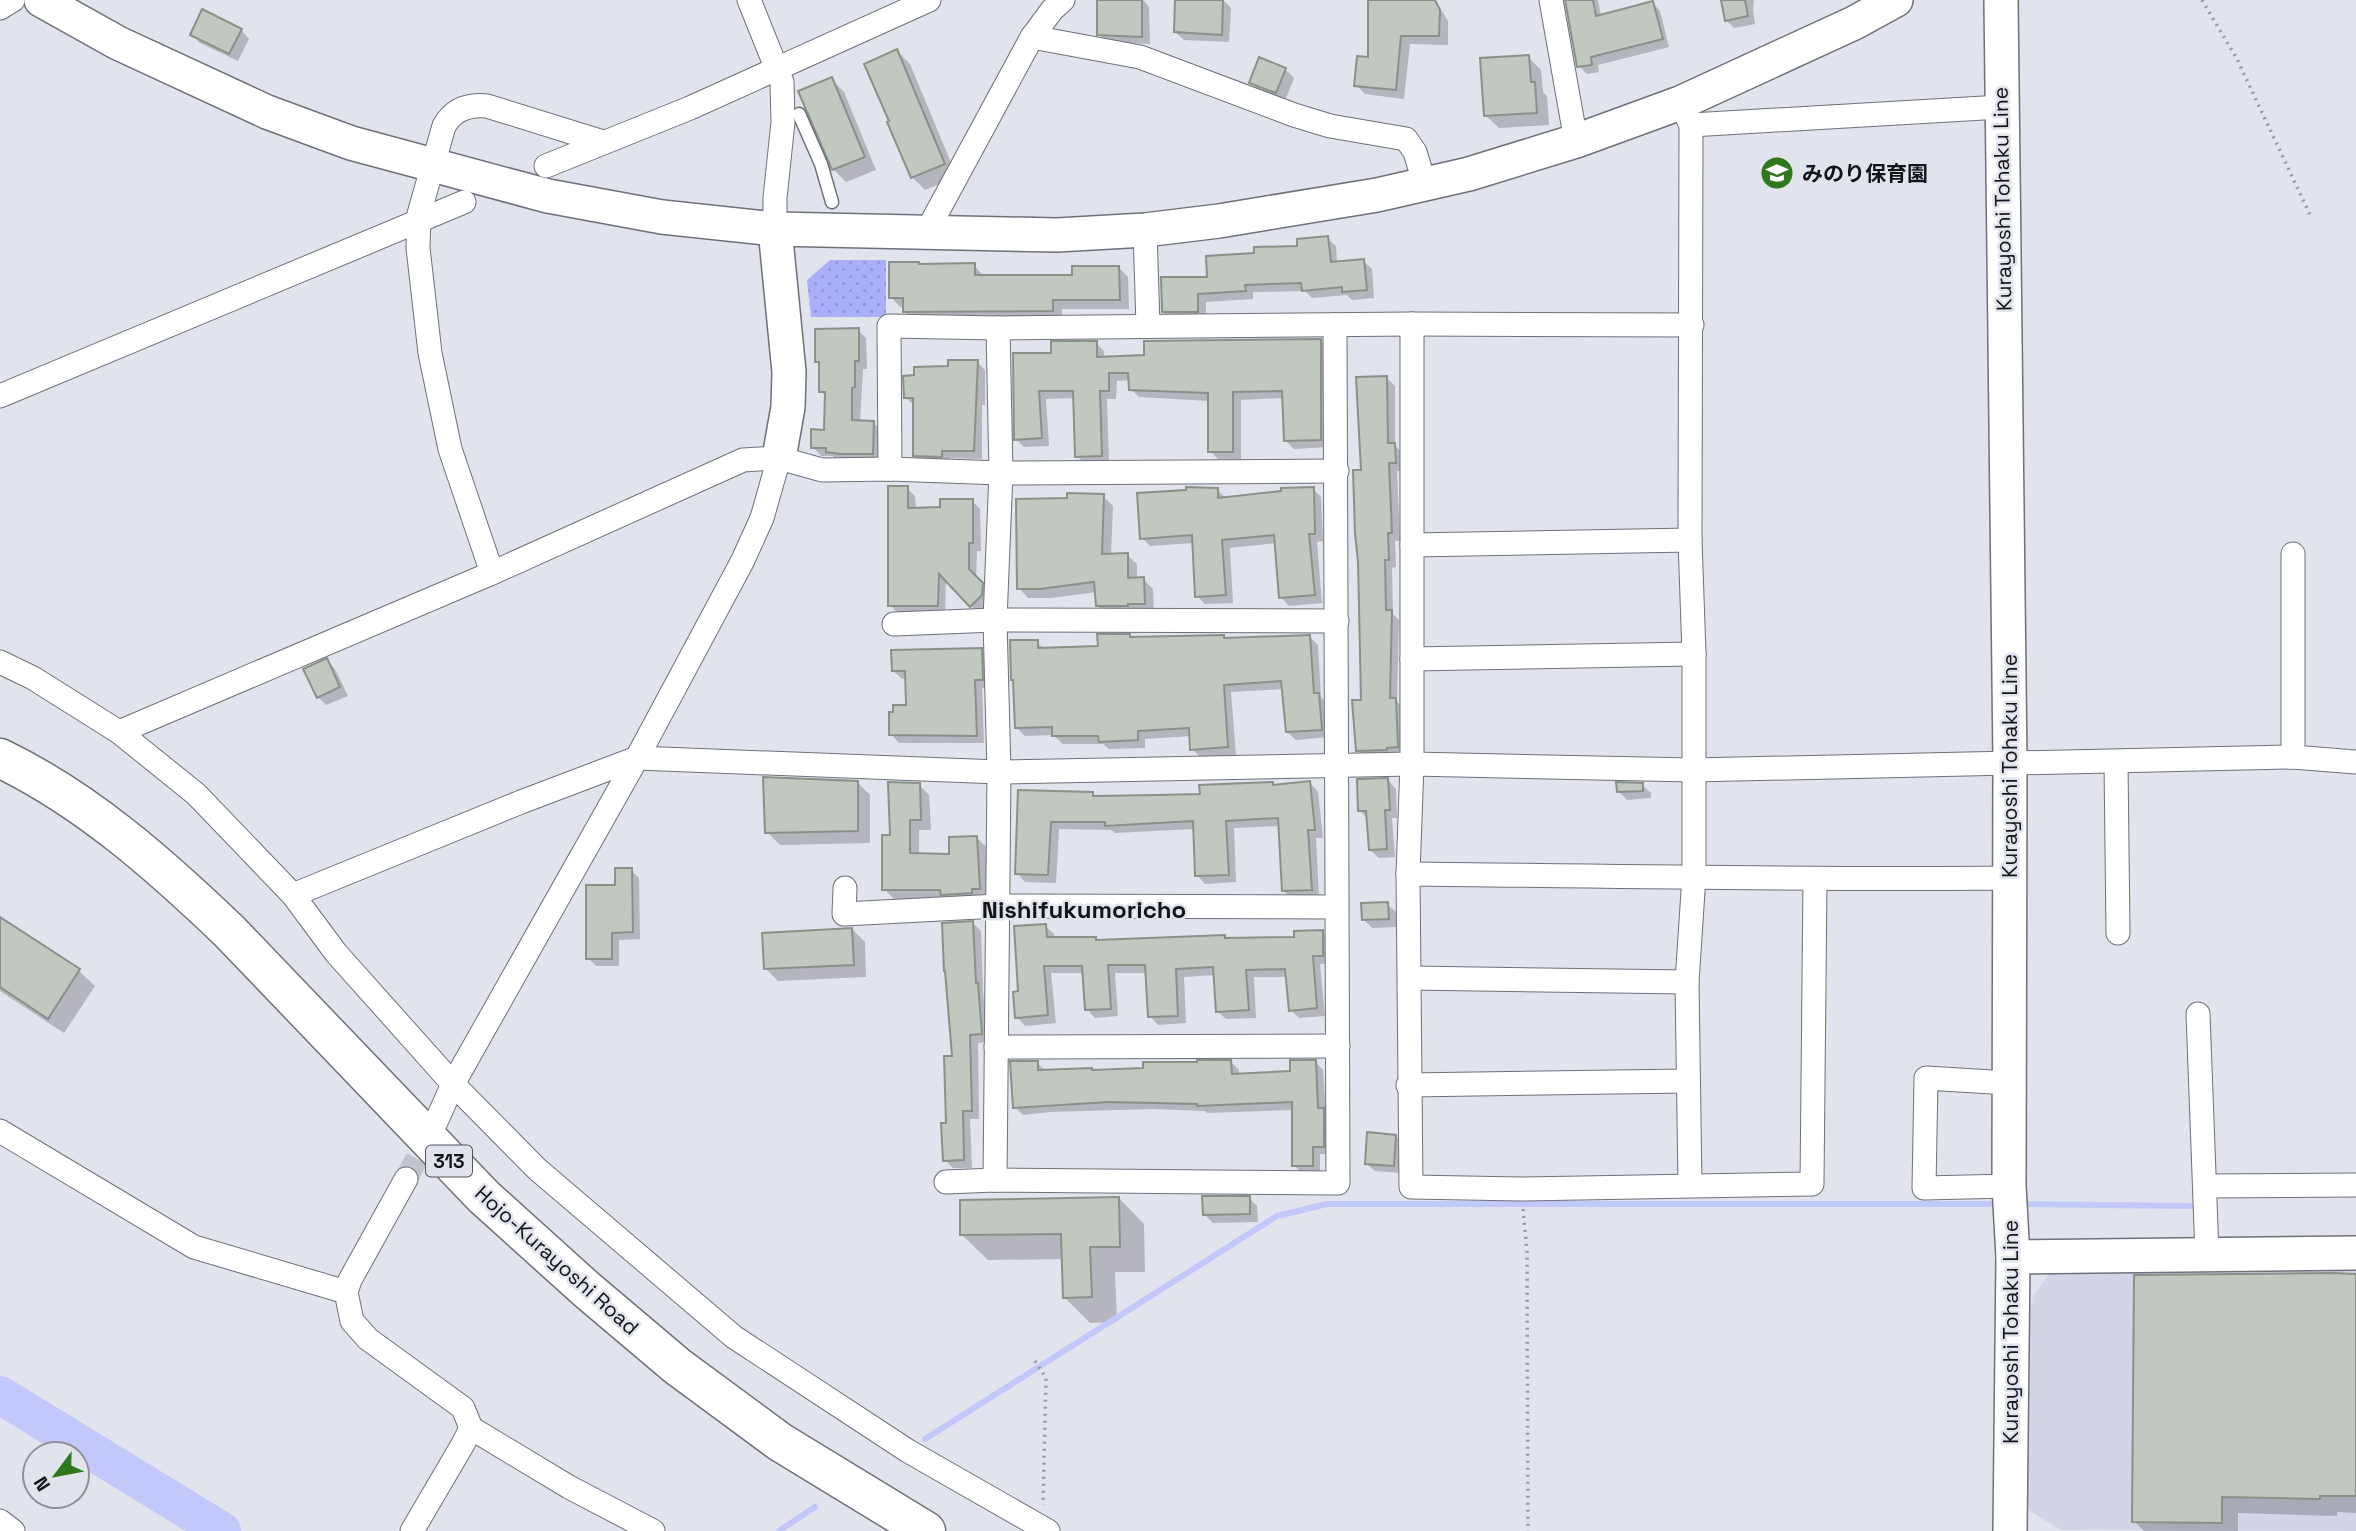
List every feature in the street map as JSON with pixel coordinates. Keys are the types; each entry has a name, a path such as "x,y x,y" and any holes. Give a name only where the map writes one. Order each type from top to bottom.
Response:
{"highway":[{"name":"Hojo-Kurayoshi Road","path":"0,758 75,802 180,884 229,931 484,1197 677,1366 780,1442 926,1531"},
{"name":"Hojo-Kurayoshi Road","path":"0,787 99,847 173,909 470,1212 571,1307 664,1384 768,1460 880,1531"}],"street":[{"path":"0,8 13,0"},
{"path":"41,0 81,9 118,43 267,111 351,142 548,196 662,217 775,229 1057,234 1145,230 1270,213 1425,185 1576,141 1686,114 2001,107"},
{"path":"436,1122 453,1084 637,758 742,562 762,517 779,458 788,407 789,372 775,229 775,198 784,100 778,68 749,0"},
{"path":"546,166 690,108 929,0"},
{"path":"927,232 1032,37 1063,0"},
{"path":"1550,0 1576,141"},
{"path":"1686,114 1896,0"},
{"name":"Kurayoshi Tohaku Line","path":"2001,0 2010,762 2009,1186 2013,1257 2010,1531"},
{"path":"1032,37 1140,57 1294,115 1330,126 1406,139 1416,152 1425,185"},
{"path":"492,573 447,436 430,353 418,248 418,222 447,121 460,109 478,105 603,142"},
{"path":"1686,114 1692,325 1690,540 1694,654 1694,876 1687,982 1690,1185"},
{"path":"0,396 464,202"},
{"path":"1145,230 1148,326"},
{"path":"890,469 889,326 998,328 1412,324 1692,325"},
{"path":"1412,324 1412,764 1408,874 1411,1187 1521,1189 1812,1184 1815,880"},
{"path":"946,1182 995,1180 1338,1183 1335,325"},
{"path":"995,1180 999,772 995,620 1001,473 998,328"},
{"path":"119,732 492,573 743,460 779,458 822,471 1337,471"},
{"path":"1412,545 1690,540"},
{"path":"2293,757 2294,554"},
{"path":"894,624 995,620 1337,621"},
{"path":"1412,659 1694,654"},
{"path":"0,662 33,678 119,732 196,794 293,895 337,953 453,1084 537,1169 734,1337 908,1451 1045,1530"},
{"path":"293,895 637,758 999,772 1336,764 1693,770 2293,757 2356,762"},
{"path":"2116,762 2118,933"},
{"path":"1408,874 1694,876 1815,880 2010,878"},
{"path":"845,888 844,914 998,906 1336,907"},
{"path":"1410,978 1687,982"},
{"path":"2198,1014 2207,1254"},
{"path":"996,1047 1338,1046"},
{"path":"2009,1083 1926,1078 1924,1188 2009,1186"},
{"path":"1408,1085 1688,1081"},
{"path":"0,1131 194,1247 346,1292"},
{"path":"405,1179 346,1292 352,1321 369,1339 463,1408 467,1436 412,1531"},
{"path":"2205,1186 2356,1185"},
{"path":"2013,1257 2356,1253"},
{"path":"467,1436 653,1531"},
{"path":"0,1521 13,1531"}],"lane":[{"path":"799,114 821,164 832,202"}],"path":[{"path":"2202,0 2237,59 2311,217"},
{"path":"1521,1189 1527,1251 1528,1531"},
{"path":"1035,1361 1045,1378 1045,1530"}],"shaded area":[{"path":"830,260 886,260 886,317 811,317 807,280"},
{"path":"2356,1269 2356,1531 2060,1530 2024,1507 2023,1314 2030,1313 2033,1296 2051,1271"}],"building":[{"path":"1097,0 1142,0 1142,37 1097,35"},
{"path":"1175,0 1223,0 1222,35 1174,32"},
{"path":"1368,0 1435,0 1440,10 1439,36 1401,36 1396,90 1354,86 1357,56 1368,57"},
{"path":"1565,0 1593,0 1596,16 1653,1 1663,39 1591,57 1592,65 1577,67"},
{"path":"1721,0 1745,0 1748,16 1725,21"},
{"path":"202,9 242,29 229,54 190,35"},
{"path":"897,49 945,164 911,178 864,64"},
{"path":"1529,55 1531,82 1535,82 1537,113 1484,116 1480,58"},
{"path":"1259,57 1286,68 1276,93 1249,83"},
{"path":"832,77 865,157 832,170 798,91"},
{"path":"1328,236 1331,262 1364,259 1367,290 1342,292 1342,287 1302,291 1301,283 1245,285 1246,291 1198,294 1198,312 1162,312 1161,277 1207,277 1206,256 1254,253 1254,247 1297,246 1297,239"},
{"path":"889,262 975,263 975,275 1072,275 1072,266 1119,266 1120,300 1053,300 1053,311 903,312 903,298 889,298"},
{"path":"859,328 859,361 855,361 852,420 874,421 873,454 841,454 826,452 826,448 811,448 811,429 824,430 825,392 819,392 815,329"},
{"path":"1321,339 1321,440 1284,441 1282,391 1233,392 1233,452 1208,452 1208,393 1129,390 1128,373 1109,373 1109,391 1100,391 1102,456 1075,457 1073,391 1039,391 1042,438 1014,440 1013,353 1051,353 1051,341 1097,341 1097,357 1144,355 1144,341"},
{"path":"948,360 978,360 974,451 942,451 942,457 913,456 913,398 904,398 903,376 914,375 914,367 948,366"},
{"path":"1387,376 1388,443 1395,443 1396,463 1389,463 1392,533 1388,533 1389,560 1385,560 1386,610 1392,610 1390,698 1396,698 1398,747 1356,751 1352,700 1361,700 1353,470 1361,470 1356,377"},
{"path":"888,486 908,486 908,508 940,507 940,499 973,499 973,543 969,543 969,569 983,583 982,595 970,607 939,574 938,606 888,606"},
{"path":"1186,487 1218,488 1218,498 1281,491 1281,488 1314,487 1315,534 1309,534 1315,595 1279,598 1274,535 1222,540 1226,595 1195,597 1192,535 1140,539 1137,493 1186,490"},
{"path":"1067,493 1104,494 1102,554 1128,553 1128,578 1144,577 1145,604 1096,606 1094,582 1017,589 1016,499 1067,498"},
{"path":"1097,634 1130,634 1130,637 1224,635 1224,638 1310,635 1314,693 1319,693 1322,730 1286,732 1281,681 1224,685 1228,747 1190,750 1189,728 1138,731 1138,740 1099,742 1098,736 1052,736 1052,727 1015,728 1010,640 1038,640 1038,648 1098,646"},
{"path":"982,648 983,680 975,680 977,736 889,735 889,712 893,712 893,705 906,705 905,671 892,671 891,650"},
{"path":"327,658 340,687 317,698 303,669"},
{"path":"763,777 858,781 858,831 765,833"},
{"path":"1388,778 1390,810 1385,810 1387,849 1369,850 1366,811 1358,811 1357,779"},
{"path":"1310,781 1315,830 1308,830 1312,890 1282,891 1278,818 1226,821 1229,875 1195,876 1193,821 1105,826 1105,822 1051,822 1048,875 1015,874 1018,790 1093,792 1093,796 1200,794 1199,785 1273,782 1273,785"},
{"path":"888,782 920,783 921,820 910,820 910,853 949,854 949,837 977,836 980,889 972,889 972,893 941,895 940,890 882,890 882,835 890,835"},
{"path":"1616,782 1643,783 1643,791 1617,792"},
{"path":"615,868 632,868 633,932 612,933 612,959 586,959 586,885 615,885"},
{"path":"1388,902 1389,919 1362,920 1361,903"},
{"path":"0,917 80,969 48,1019 0,987"},
{"path":"973,921 982,1034 970,1035 972,1111 963,1111 964,1160 943,1161 941,1123 946,1123 944,1056 952,1056 942,923"},
{"path":"1046,924 1047,937 1096,937 1096,940 1225,935 1225,938 1294,937 1294,931 1323,930 1323,956 1313,956 1317,1008 1289,1011 1285,969 1246,970 1249,1010 1216,1012 1213,967 1176,969 1178,1016 1148,1017 1145,965 1108,965 1111,1009 1085,1010 1082,966 1044,966 1048,1015 1015,1018 1013,992 1018,991 1014,926"},
{"path":"852,928 854,965 764,969 762,933"},
{"path":"1231,1060 1232,1074 1290,1071 1290,1060 1316,1060 1318,1108 1324,1108 1324,1147 1313,1147 1313,1166 1292,1166 1292,1102 1197,1106 1109,1102 1013,1108 1010,1061 1038,1061 1038,1070 1092,1070 1143,1068 1143,1062"},
{"path":"1367,1132 1396,1135 1394,1166 1365,1164"},
{"path":"1202,1196 1250,1196 1250,1214 1203,1215"},
{"path":"1119,1197 1120,1247 1090,1247 1092,1297 1063,1298 1061,1234 960,1235 960,1200"},
{"path":"2356,1274 2356,1496 2320,1496 2320,1499 2222,1497 2222,1523 2132,1522 2134,1275"}],"waterway":[{"path":"925,1439 1277,1216 1327,1204 2002,1204"},
{"path":"2020,1204 2193,1206"},
{"path":"0,1395 222,1531"},
{"path":"779,1531 815,1507"}],"tunnel":[{"path":"406,1179 433,1128"}],"place":[{"name":"みのり保育園","path":"1777,173"}],"district":[{"name":"Nishifukumoricho","path":"1084,909"}]}
